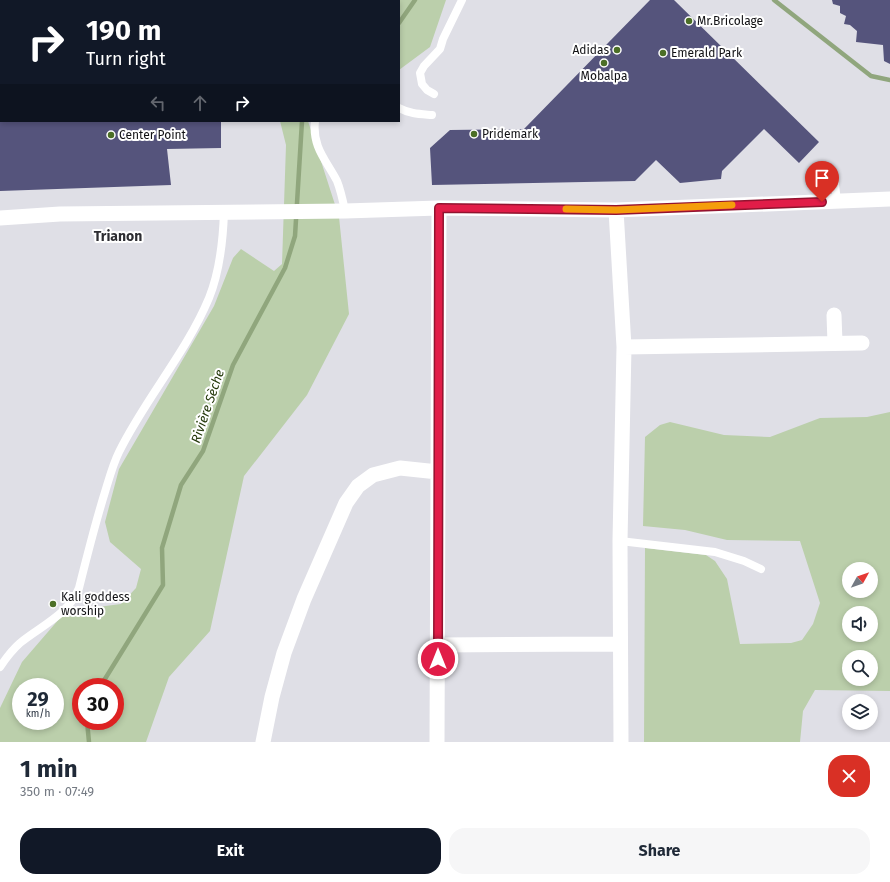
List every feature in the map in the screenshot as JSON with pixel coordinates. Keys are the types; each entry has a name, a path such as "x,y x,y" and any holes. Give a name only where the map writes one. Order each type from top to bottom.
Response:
{"street":[{"path":"0,218 60,214 338,211 439,208 616,210 890,199"},
{"path":"437,742 439,208"},
{"path":"616,210 624,347 620,541 621,742"},
{"path":"834,315 835,343"},
{"path":"624,347 862,343"},
{"path":"263,742 272,697 284,653 304,599 346,503 358,486 372,475 400,468 438,472"},
{"path":"438,645 620,644"}],"lane":[{"path":"434,94 427,90 422,84 420,73 424,66 440,49 443,39 462,0"},
{"path":"400,109 406,112 432,115"},
{"path":"315,122 314,131 318,150 337,181 342,195 338,211"},
{"path":"834,177 837,201"},
{"path":"0,667 21,642 55,618 75,598 79,588 96,519 118,453 179,354 197,323 209,297 223,243 224,212"},
{"path":"620,541 715,552 744,561 761,569"}],"green space":[{"path":"400,0 446,0 430,47 400,69"},
{"path":"280,122 308,122 339,217 349,314 307,395 244,476 210,631 169,677 146,742 0,742 0,708 12,683 12,730 64,730 64,678 14,678 22,662 66,611 121,604 136,588 141,569 110,542 105,522 119,469 214,306 233,258 241,249 274,271 282,264 286,145"},
{"path":"890,412 890,691 815,690 803,711 800,742 644,742 645,548 706,555 715,561 727,579 740,644 791,643 802,640 813,624 820,603 800,541 727,540 685,530 643,526 645,437 660,425 670,422 724,435 770,437 820,418 867,417"}],"building":[{"name":"Emerald Park","path":"650,0 674,0 819,142 799,163 764,129 722,171 721,179 680,183 656,160 635,181 432,185 430,148 450,130 524,129"},
{"path":"832,0 890,0 890,64 884,61 883,45 856,42 857,31 850,25 844,24 846,16 840,13 840,6 833,4"},
{"name":"Center Point","path":"0,122 221,122 221,148 167,149 171,185 0,191"}],"waterway":[{"name":"Rivière Sèche","path":"400,22 415,0"},
{"path":"774,0 871,76 890,80"},
{"name":"Rivière Sèche","path":"106,678 163,585 162,548 181,485 203,451 233,365 285,268 295,236 302,122"},
{"name":"Rivière Sèche","path":"88,730 89,742"}],"slow traffic":[{"path":"566,209 616,210 732,205"}],"place":[{"name":"Mr.Bricolage","path":"689,21"},
{"name":"Adidas","path":"617,50"},
{"name":"Emerald Park","path":"663,53"},
{"name":"Mobalpa","path":"604,63"},
{"name":"Pridemark","path":"474,134"},
{"name":"Center Point","path":"111,135"},
{"name":"Kali goddess worship","path":"53,604"}],"district":[{"name":"Trianon","path":"118,236"}],"route":[{"path":"438,659 439,208 616,210 822,202"}]}
